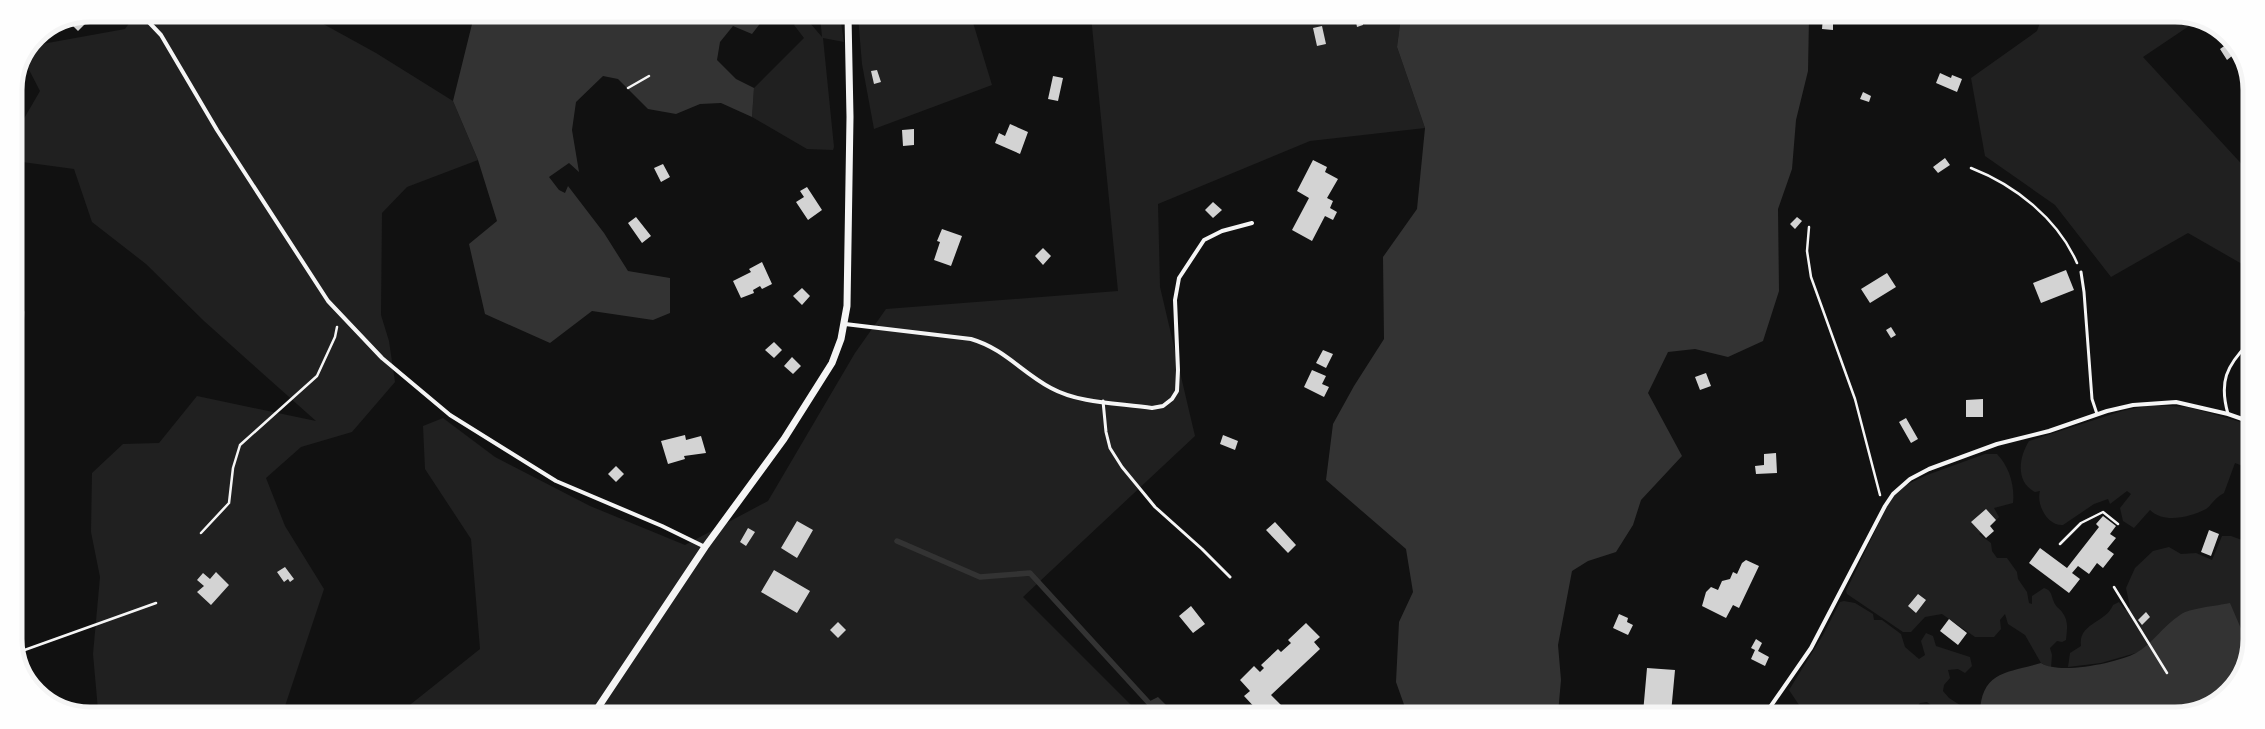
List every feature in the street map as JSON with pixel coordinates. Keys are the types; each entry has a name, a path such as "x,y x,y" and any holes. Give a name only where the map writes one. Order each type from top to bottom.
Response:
{"street":[{"path":"149,22 161,35 217,130 328,301 382,358 450,415 556,481 662,526 705,547"},
{"path":"598,707 705,547 784,439 832,363 845,324 850,192 848,22"},
{"path":"845,324 977,340 989,344 1050,387 1069,396 1152,408 1163,406 1172,399 1176,391 1178,370 1174,300 1179,278 1204,240 1222,231 1252,223"},
{"path":"1771,707 1812,648 1885,506 1893,494 1910,480 1930,469 1997,444 2049,430 2097,414 2133,405 2176,402 2228,414 2243,419"}],"lane":[{"path":"2081,272 2084,292 2092,399 2097,414"},
{"path":"2228,414 2224,399 2223,380 2236,356 2243,349"},
{"path":"1103,401 1106,432 1110,448 1122,467 1155,507 1202,549 1230,577"}],"path":[{"path":"628,88 649,76"},
{"path":"1971,168 2008,189 2041,212 2059,230 2072,251 2081,272"},
{"path":"1809,227 1807,251 1811,278 1855,399 1877,488 1885,506"},
{"path":"201,534 229,503 233,468 240,445 317,376 335,337 340,313"},
{"path":"2060,544 2082,523 2103,512 2118,524"},
{"path":"2114,587 2167,673"},
{"path":"23,651 156,603"}],"shaded area":[{"path":"130,22 320,22 376,53 453,101 478,160 407,187 382,213 381,315 389,341 395,382 352,432 301,447 266,478 285,526 324,589 285,707 98,707 93,654 100,577 91,532 92,473 123,444 159,443 197,396 316,421 204,321 146,264 92,222 74,169 22,162 22,122 40,91 27,65 34,52 40,44 125,29"},
{"path":"473,22 761,22 752,34 733,26 720,42 717,60 736,79 754,88 752,117 721,103 700,104 676,114 648,109 618,79 603,76 576,102 572,130 579,172 569,163 549,177 559,190 565,193 568,186 604,233 628,271 670,278 670,313 653,320 592,311 550,343 485,314 469,244 497,221 478,160 453,101"},
{"path":"797,22 809,22 822,37 821,22 841,22 844,42 823,38 834,147 833,150 807,149 752,117 754,88 804,38 794,25"},
{"path":"858,22 973,22 992,85 874,129 862,64"},
{"path":"1092,22 1400,22 1397,47 1425,128 1310,141 1158,204 1160,287 1195,436 1023,597 1133,707 407,707 480,649 471,539 425,469 423,426 443,418 495,457 590,506 685,545 768,501 855,353 886,309 1118,291"},
{"path":"1400,22 1809,22 1808,71 1796,120 1792,169 1778,209 1779,291 1763,341 1728,357 1695,349 1668,352 1648,393 1682,456 1641,500 1633,525 1616,552 1588,561 1572,571 1558,645 1561,680 1559,707 1405,707 1396,682 1399,622 1413,592 1406,549 1326,480 1333,424 1354,386 1384,339 1383,257 1417,209 1425,128 1397,47"},
{"path":"2040,22 2174,22 2192,24 2143,57 2243,165 2243,265 2188,233 2111,277 2055,205 1985,156 1971,78 2037,31"},
{"path":"22,307 25,312 22,337"},
{"path":"2151,405 2188,407 2243,423 2243,466 2235,463 2224,493 2217,497 2210,506 2185,517 2162,517 2150,510 2134,528 2123,521 2120,508 2131,494 2127,491 2110,504 2108,499 2094,504 2063,525 2052,522 2041,508 2039,496 2040,491 2035,492 2029,488 2024,482 2022,476 2021,462 2029,441 2122,411"},
{"path":"1985,454 1997,454 2005,464 2012,483 2013,503 1994,508 1999,517 1994,523 1979,534 1991,543 1992,551 1997,558 2007,558 2017,572 2018,579 2027,592 2029,603 2032,604 2032,596 2044,588 2047,589 2050,592 2056,606 2064,615 2067,625 2066,640 2062,642 2057,641 2050,648 2052,655 2051,668 2041,663 2025,635 2008,624 2005,614 2000,620 2001,629 1994,637 1975,637 1942,614 1925,617 1911,632 1903,632 1847,594 1846,591 1892,496 1906,485 1927,475"},
{"path":"2222,536 2231,536 2243,540 2243,636 2242,631 2136,653 2101,663 2068,667 2070,653 2081,646 2081,638 2088,628 2105,616 2113,605 2119,602 2125,610 2130,607 2126,588 2135,568 2153,551 2169,547 2181,554 2196,553 2212,560"},
{"path":"1844,601 1855,603 1873,614 1874,620 1882,620 1901,634 1905,647 1919,659 1925,655 1921,641 1926,633 1933,636 1936,646 1970,657 1972,666 1965,673 1958,669 1948,670 1950,678 1944,685 1943,691 1949,698 1963,707 1932,707 1927,702 1920,703 1917,707 1800,707 1789,690 1823,635 1840,602"},
{"path":"2230,603 2243,636 2241,656 2236,669 2226,684 2209,698 2188,706 2174,707 1981,707 1985,689 1998,676 2007,672 2041,663 2061,668 2074,668 2102,664 2127,657 2142,649 2174,619 2184,613 2196,609"},
{"path":"1158,697 1168,707 1146,707 1148,702"}],"building":[{"path":"85,22 86,23 78,31 72,25"},
{"path":"1356,22 1363,22 1363,25 1357,27"},
{"path":"1823,22 1833,22 1833,30 1822,29"},
{"path":"1322,26 1326,44 1317,46 1313,28"},
{"path":"2226,45 2233,55 2227,60 2220,49"},
{"path":"877,70 881,82 874,84 871,71"},
{"path":"1940,73 1951,78 1952,75 1962,79 1957,92 1936,83"},
{"path":"1053,76 1063,78 1058,101 1048,99"},
{"path":"1863,92 1871,96 1869,102 1860,99"},
{"path":"1010,124 1028,132 1020,154 995,143 999,133 1005,136"},
{"path":"914,129 914,145 903,146 902,130"},
{"path":"1945,158 1950,165 1938,173 1933,167"},
{"path":"1313,160 1327,167 1325,172 1338,179 1327,198 1333,201 1330,208 1337,212 1333,220 1325,216 1312,241 1292,230 1309,198 1297,191"},
{"path":"663,164 670,177 661,182 654,168"},
{"path":"807,187 822,210 808,220 796,202 804,197 800,191"},
{"path":"1213,202 1222,210 1213,218 1205,210"},
{"path":"636,217 651,236 642,243 628,223"},
{"path":"1797,217 1802,221 1795,229 1790,224"},
{"path":"942,229 962,236 951,266 934,260 940,242 937,241"},
{"path":"1043,248 1051,256 1043,265 1035,256"},
{"path":"762,262 772,284 762,289 760,286 753,290 754,293 741,298 733,281 751,272 749,269"},
{"path":"2066,270 2074,290 2041,303 2033,283"},
{"path":"1887,273 1896,287 1870,303 1861,289"},
{"path":"802,288 810,296 802,305 793,296"},
{"path":"1891,327 1896,335 1891,338 1886,330"},
{"path":"774,342 782,350 774,358 765,350"},
{"path":"1323,350 1333,354 1326,368 1316,363"},
{"path":"792,357 801,366 793,374 784,366"},
{"path":"1312,370 1326,376 1322,384 1329,387 1324,397 1304,387"},
{"path":"1706,373 1711,386 1700,390 1695,377"},
{"path":"1983,399 1983,417 1966,417 1966,400"},
{"path":"1906,418 1918,439 1911,443 1899,422"},
{"path":"685,435 686,440 701,436 706,453 684,456 685,459 668,464 661,441"},
{"path":"1223,435 1238,441 1235,450 1220,444"},
{"path":"1776,453 1777,473 1756,474 1755,466 1764,465 1764,454"},
{"path":"616,466 624,474 616,482 608,474"},
{"path":"1986,509 1996,520 1990,526 1994,531 1986,538 1971,522"},
{"path":"2103,516 2116,526 2110,534 2116,538 2107,549 2114,554 2103,568 2097,563 2089,574 2078,566 2072,573 2080,579 2069,593 2029,563 2040,548 2067,568 2099,527 2096,524"},
{"path":"797,521 813,530 797,558 781,548"},
{"path":"1275,522 1296,545 1288,553 1266,530"},
{"path":"748,528 755,532 746,546 740,542"},
{"path":"2209,530 2219,534 2211,556 2201,552"},
{"path":"1746,560 1759,566 1739,608 1733,605 1726,618 1702,606 1706,592 1711,587 1718,590 1722,581 1730,579 1733,572 1737,574 1742,563"},
{"path":"285,567 294,579 290,582 288,579 284,582 277,572"},
{"path":"774,570 810,591 797,613 761,592"},
{"path":"216,572 229,585 211,605 197,592 204,586 197,580 203,573 210,579"},
{"path":"1918,594 1926,600 1916,613 1908,606"},
{"path":"1191,606 1205,624 1193,633 1179,616"},
{"path":"2146,612 2150,617 2142,625 2138,620"},
{"path":"1619,614 1628,618 1627,622 1633,625 1628,635 1613,628"},
{"path":"1949,619 1967,633 1958,645 1940,631"},
{"path":"838,622 846,630 838,638 830,630"},
{"path":"1306,623 1320,637 1314,642 1320,649 1271,695 1281,705 1279,707 1254,707 1244,696 1250,691 1240,680 1254,666 1260,672 1264,668 1261,665 1278,649 1281,652 1291,643 1288,640"},
{"path":"1756,639 1762,643 1758,651 1769,657 1765,666 1751,659 1755,650 1751,648"},
{"path":"1647,668 1675,670 1672,707 1644,707"}],"waterway":[{"path":"897,541 980,577 1030,573 1148,702"}]}
